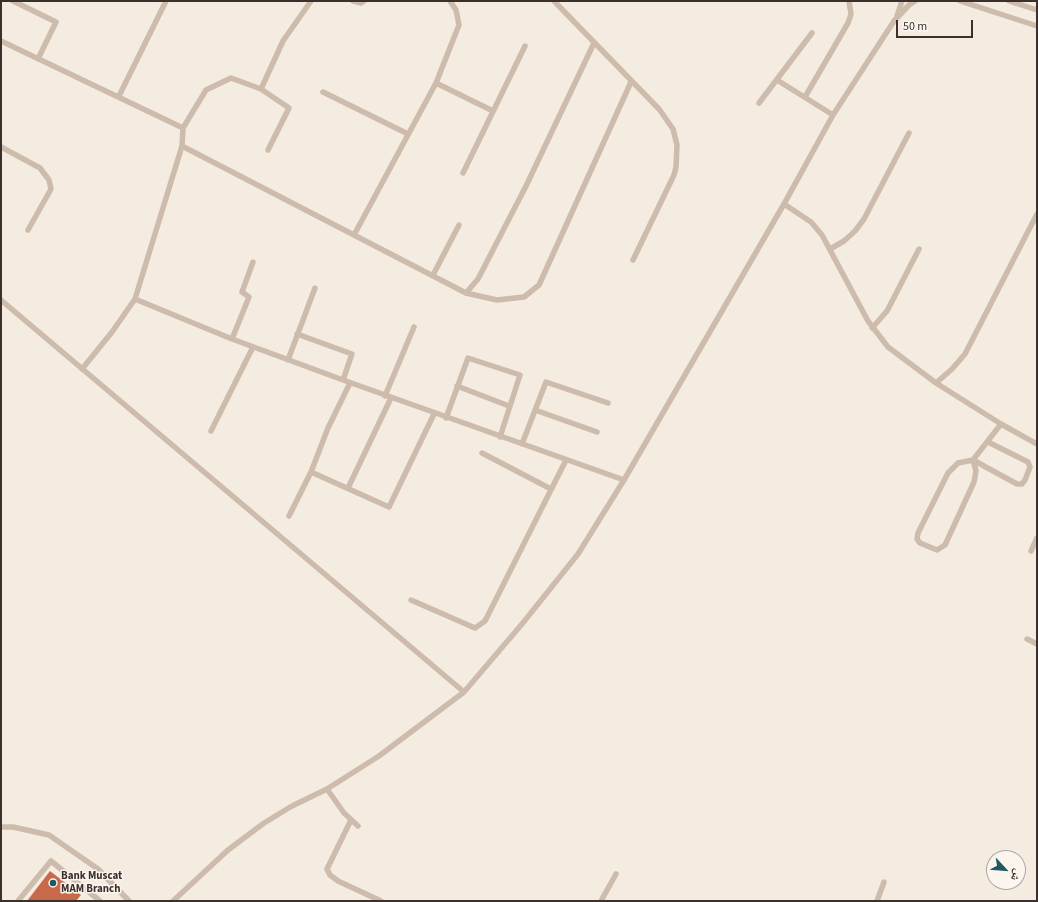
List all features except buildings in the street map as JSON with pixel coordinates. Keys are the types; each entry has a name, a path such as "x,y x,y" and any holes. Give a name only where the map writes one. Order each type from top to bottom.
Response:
{"lane":[{"path":"13,1 56,22 38,60"},
{"path":"119,96 166,1"},
{"path":"261,89 283,41 311,1"},
{"path":"353,1 361,3 364,1"},
{"path":"354,235 436,84 459,25 456,10 450,1"},
{"path":"554,1 662,114 673,129 677,145 674,175 634,260"},
{"path":"805,97 848,23 851,14 849,1"},
{"path":"894,22 902,1"},
{"path":"173,901 228,850 264,823 292,806 327,789 379,756 464,692 522,624 578,554 624,480 784,204 833,115 894,22 906,8 915,1"},
{"path":"960,1 1037,26"},
{"path":"1009,1 1037,10"},
{"path":"759,103 812,33"},
{"path":"1,41 38,60 119,96 183,128"},
{"path":"466,293 478,279 523,193 594,43"},
{"path":"463,173 525,46"},
{"path":"82,368 112,332 135,299 182,146 183,128 206,90 231,78 261,89 288,108 268,150"},
{"path":"777,80 833,115"},
{"path":"182,146 466,293 497,300 524,297 540,285 631,82"},
{"path":"436,84 493,111"},
{"path":"323,92 408,134"},
{"path":"830,249 850,236 864,219 909,133"},
{"path":"1,147 40,168 49,180 51,189 28,230"},
{"path":"784,204 811,222 830,249 872,328 888,347 936,383 1001,424 1037,444"},
{"path":"936,383 952,369 965,354 1037,214"},
{"path":"433,275 459,225"},
{"path":"872,328 887,311 918,249"},
{"path":"232,339 249,296 242,292 253,262"},
{"path":"288,360 314,288"},
{"path":"135,299 232,339 385,396 624,480"},
{"path":"1,300 464,692"},
{"path":"385,396 414,327"},
{"path":"297,334 352,354 343,380"},
{"path":"211,430 253,347"},
{"path":"446,418 468,358 520,375 500,437"},
{"path":"522,444 546,382 608,403"},
{"path":"289,516 311,472 328,428 350,383"},
{"path":"457,386 509,406"},
{"path":"348,488 391,398"},
{"path":"535,410 597,432"},
{"path":"311,472 389,507 434,414"},
{"path":"973,460 976,471 974,482 945,545 937,550 920,542 917,539 918,534 948,473 958,463 973,460 1001,424"},
{"path":"973,460 1017,484 1024,482 1030,470 1028,462 988,442"},
{"path":"482,453 551,489"},
{"path":"411,600 475,628 485,621 566,460"},
{"path":"1031,551 1037,538"},
{"path":"1027,639 1037,644"},
{"path":"327,789 351,820 358,826"},
{"path":"351,820 327,869 330,875 338,881 381,901"},
{"path":"1,827 13,827 49,835 98,869 129,901"},
{"path":"18,901 51,861 96,900"},
{"path":"601,901 616,874"},
{"path":"876,901 884,882"}],"place":[{"name":"Bank Muscat MAM Branch","path":"53,883"}]}
